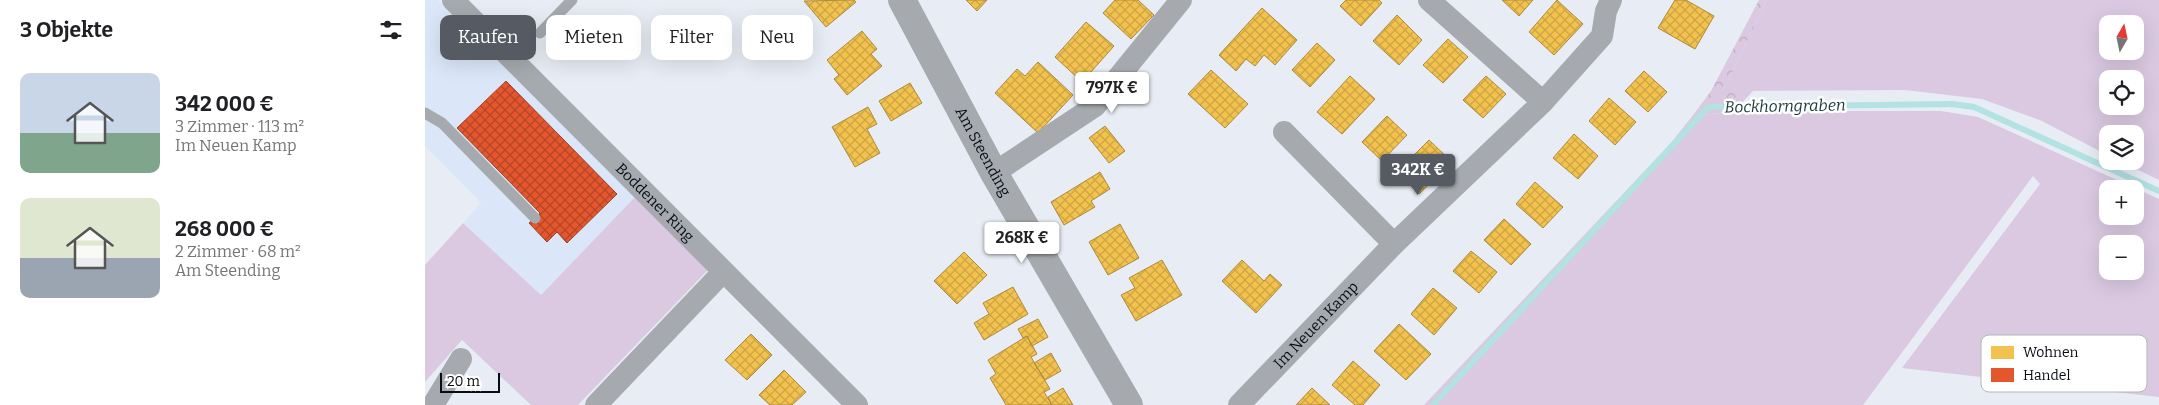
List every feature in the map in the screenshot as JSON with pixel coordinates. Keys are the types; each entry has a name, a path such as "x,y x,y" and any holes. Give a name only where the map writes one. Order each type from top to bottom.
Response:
{"street":[{"name":"Boddener Ring","path":"453,0 857,405"},
{"name":"Am Steending","path":"902,0 994,173 1129,405"},
{"path":"994,173 1095,106 1181,0"},
{"path":"1429,0 1543,102"},
{"name":"Im Neuen Kamp","path":"1239,405 1394,244 1543,102 1602,36 1606,11 1611,0"},
{"path":"1284,132 1394,244"},
{"path":"596,405 723,272"},
{"path":"433,405 461,359"}],"lane":[{"path":"540,33 572,0"},
{"path":"425,112 442,123 535,218"}],"shaded area":[{"path":"425,0 438,0 453,15 440,15 440,60 498,60 635,197 541,295 463,223 481,203 425,146"}],"green space":[{"path":"1759,0 1767,0 1723,91 1753,91 1734,111 1704,115 1694,114 1711,91"},
{"path":"1767,0 2159,0 2159,180 2138,170 2144,170 2144,125 2099,125 2099,151 2042,121 1982,99 1905,90 1723,91"},
{"path":"1734,111 1941,111 1978,117 2117,180 2099,180 2099,225 2144,225 2144,192 2159,199 2159,397 2115,392 2147,392 2147,335 1981,335 1981,377 1902,368 2040,184 2033,176 1863,405 1424,405 1670,144 1694,114 1704,115"},
{"path":"635,197 708,270 578,405 531,405 462,340 425,382 425,265 463,223 541,295"}],"building: Wohnen":[{"path":"854,0 856,2 826,27 804,1"},
{"path":"966,0 987,0 977,11"},
{"path":"1115,0 1138,0 1154,15 1131,39 1103,13"},
{"path":"1346,0 1379,0 1382,3 1361,26 1340,6"},
{"path":"1502,0 1533,0 1519,16"},
{"path":"1557,0 1583,24 1554,55 1529,32"},
{"path":"1675,0 1686,0 1714,16 1695,49 1658,28"},
{"path":"1262,8 1297,40 1275,65 1264,55 1255,66 1246,59 1236,71 1219,55"},
{"path":"1397,15 1422,40 1399,65 1373,41"},
{"path":"1086,22 1114,46 1082,82 1055,57"},
{"path":"862,31 877,49 871,54 882,66 847,95 834,79 839,75 827,60"},
{"path":"1448,39 1468,57 1443,83 1423,65"},
{"path":"1317,43 1335,60 1310,87 1292,70"},
{"path":"1038,62 1073,95 1038,133 995,93 1017,69 1025,76"},
{"path":"1211,70 1248,104 1225,128 1188,94"},
{"path":"1644,71 1667,92 1648,112 1625,91"},
{"path":"1350,76 1375,99 1342,134 1317,112"},
{"path":"1486,76 1506,94 1483,118 1463,100"},
{"path":"910,83 922,103 891,121 879,101"},
{"path":"1609,98 1636,122 1615,145 1589,121"},
{"path":"868,107 877,124 867,129 880,153 855,167 832,127"},
{"path":"1387,116 1407,135 1382,161 1362,142"},
{"path":"1105,126 1125,151 1109,163 1089,138"},
{"path":"1574,134 1598,156 1578,179 1553,158"},
{"path":"1429,140 1452,162 1419,194 1397,172"},
{"path":"1100,172 1110,189 1091,201 1095,207 1064,225 1051,202"},
{"path":"1535,182 1563,207 1543,228 1516,204"},
{"path":"1504,219 1531,244 1511,265 1484,240"},
{"path":"1120,224 1139,258 1108,275 1089,242"},
{"path":"1471,251 1497,272 1479,293 1453,271"},
{"path":"964,252 987,275 957,304 934,281"},
{"path":"1162,260 1182,295 1136,321 1121,295 1135,288 1129,278"},
{"path":"1242,260 1264,281 1270,274 1282,285 1256,313 1222,281"},
{"path":"1013,287 1028,314 984,340 974,323 989,314 983,303"},
{"path":"1433,288 1457,308 1434,335 1411,314"},
{"path":"1038,319 1048,337 1032,346 1027,336 1023,338 1018,329"},
{"path":"1399,324 1431,354 1406,380 1374,351"},
{"path":"751,334 772,355 747,380 725,360"},
{"path":"1027,336 1037,354 1031,357 1050,389 1044,392 1052,405 1006,405 990,378 996,374 988,360"},
{"path":"1051,353 1061,371 1045,380 1034,363"},
{"path":"1353,361 1380,385 1363,405 1355,405 1332,385"},
{"path":"784,370 806,392 792,405 770,405 759,395"},
{"path":"1063,388 1073,405 1052,405 1048,397"},
{"path":"1312,388 1330,405 1296,405"}],"building: Handel":[{"path":"506,81 617,194 567,243 557,232 547,242 529,223 540,213 457,128"}],"waterway":[{"name":"Bockhorngraben","path":"1433,405 1708,107 1952,104 1974,107 2159,191"}]}
